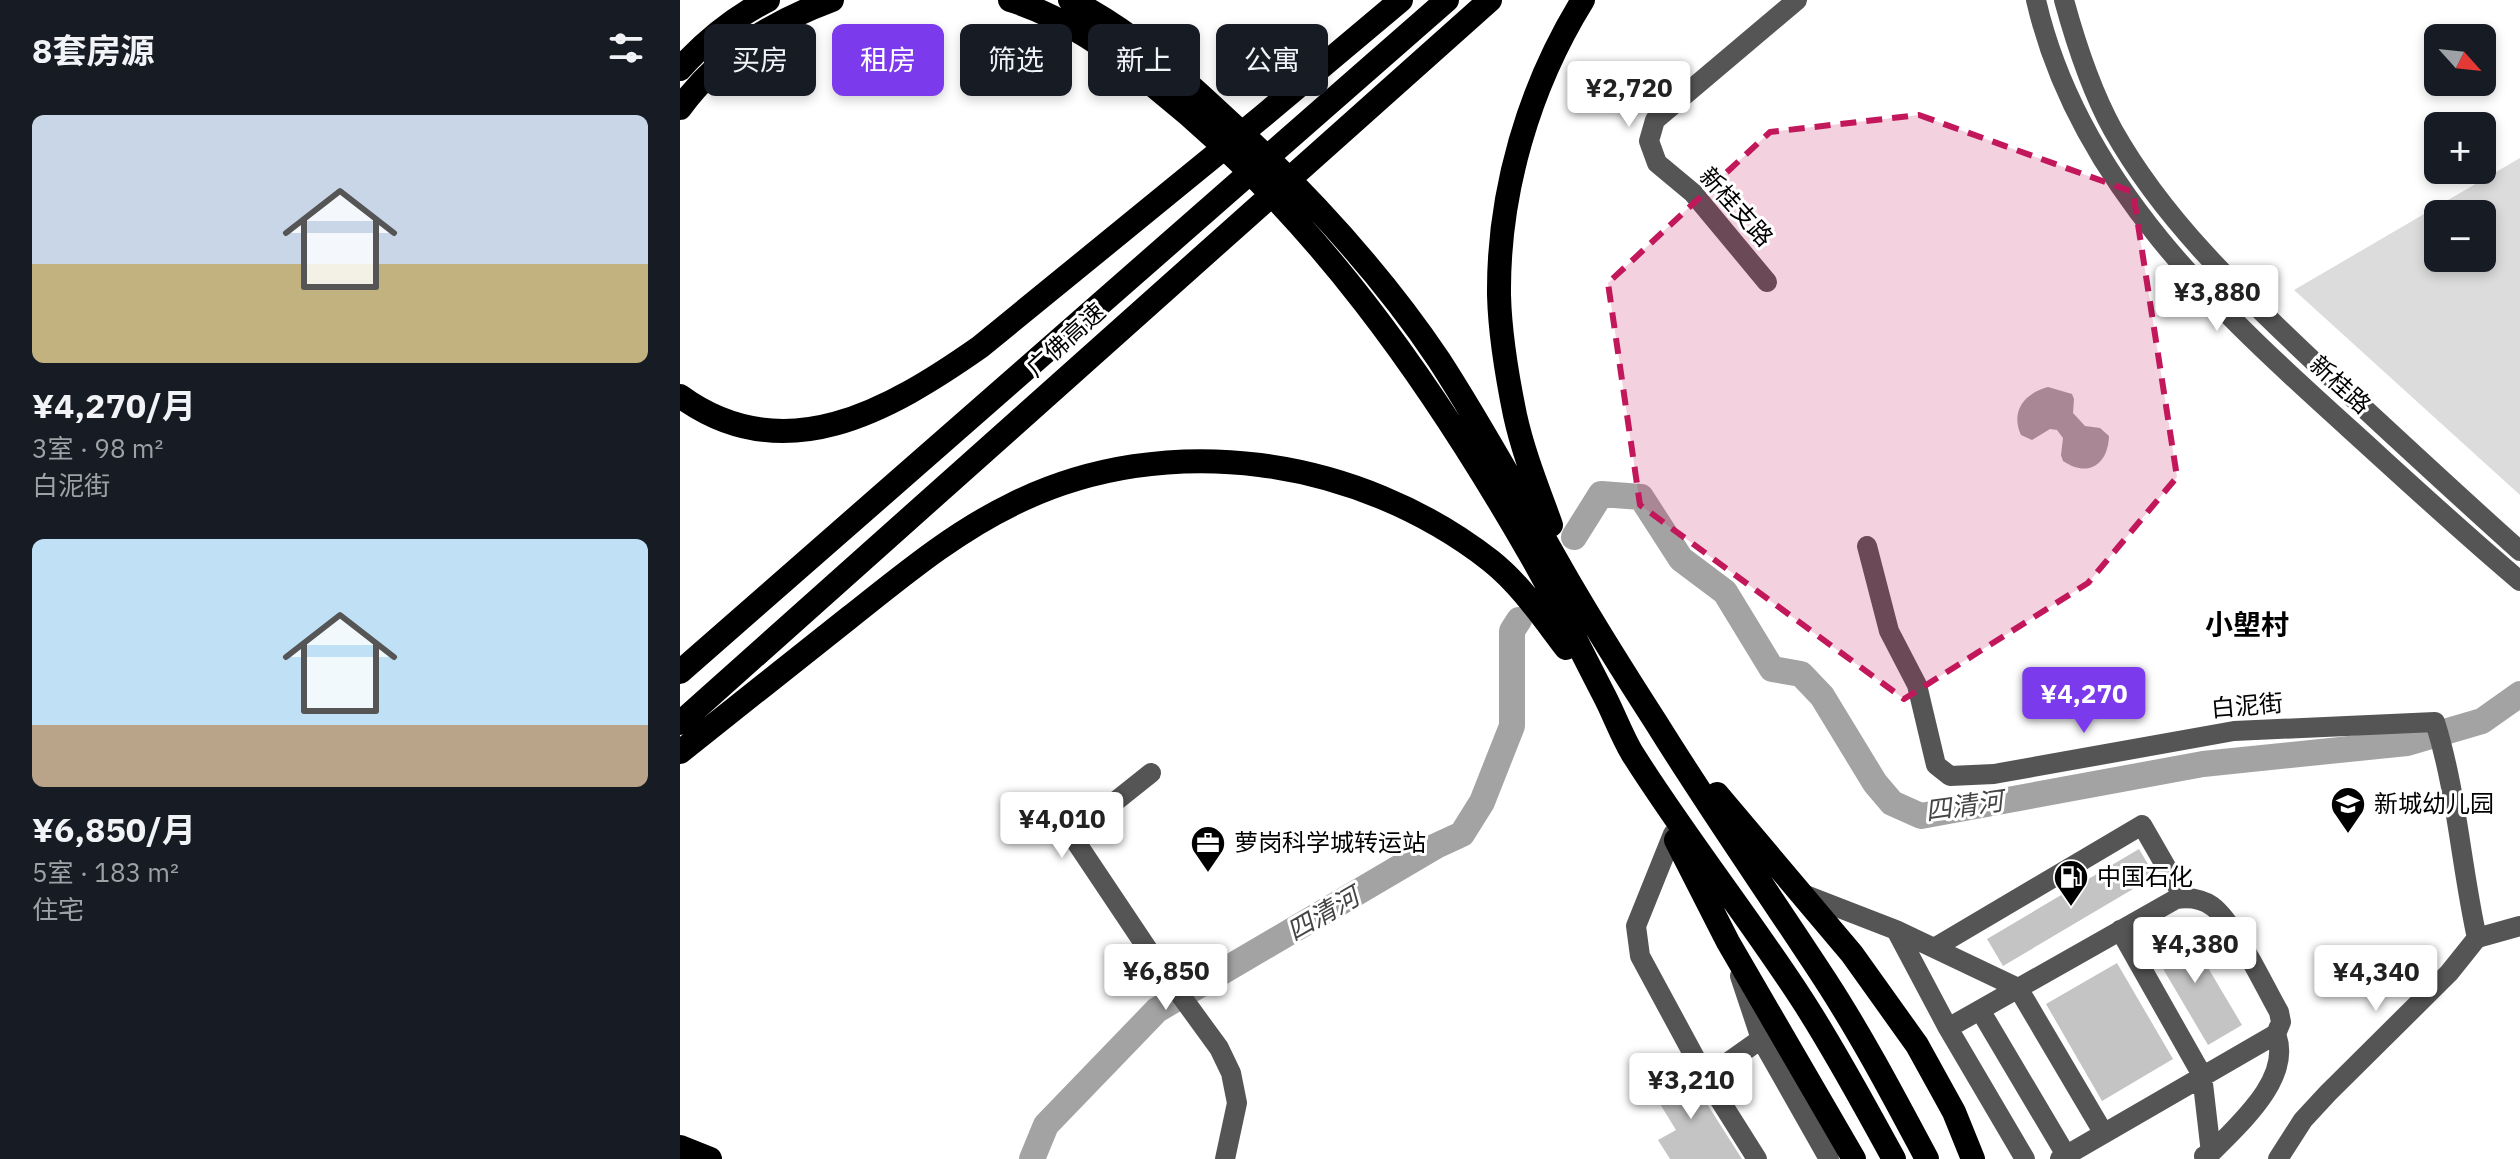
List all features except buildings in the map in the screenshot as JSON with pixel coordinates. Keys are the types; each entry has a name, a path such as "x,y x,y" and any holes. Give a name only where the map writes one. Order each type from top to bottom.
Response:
{"highway":[{"path":"680,69 727,26 768,0"},
{"path":"680,108 698,84 728,55 795,14 832,0"},
{"path":"1010,0 1061,21 1088,36"},
{"path":"1070,0 1112,24"},
{"path":"680,396 709,414 762,430 820,429 854,420 892,402 937,377 980,347 1401,0"},
{"name":"广佛高速","path":"680,672 1447,0"},
{"name":"广佛高速","path":"680,723 1490,0"},
{"path":"1573,588 1516,418 1505,358 1499,295 1502,240 1523,131 1541,78 1583,0"},
{"path":"1183,96 1342,273 1409,360 1461,440 1531,556 1728,942 1854,1159"},
{"path":"1186,96 1250,140 1325,216 1367,264 1437,358 1658,726 1827,983 1875,1062 1927,1159"},
{"path":"680,752 900,577 963,531 1015,503 1068,483 1115,470 1168,462 1215,460 1298,471 1387,498 1423,517 1493,563 1525,594 1609,704"},
{"path":"1658,726 1852,954 1917,1045 1954,1112 1973,1159"},
{"path":"1630,749 1801,998 1894,1159"},
{"path":"680,1147 710,1159"}],"street":[{"name":"新桂支路","path":"1767,282 1693,193 1657,163 1649,141 1655,120 1797,0"},
{"name":"新桂路","path":"2036,0 2061,80 2084,131 2117,185 2179,262 2292,377 2520,581"},
{"name":"新桂路","path":"2064,0 2074,35 2113,129 2159,198 2194,242 2255,306 2520,551"},
{"name":"白泥街","path":"1867,546 1889,631 1917,685 1936,765 1950,776 1994,774 2234,731 2435,722 2449,765 2477,938"},
{"path":"1151,773 1072,836 1219,1048 1231,1073 1237,1103 1225,1159"},
{"path":"1934,948 2142,825 2184,898"},
{"path":"1673,834 1636,926 1640,956 1706,1078 1757,1159"},
{"path":"1798,892 1896,930 2018,988 2103,1132"},
{"path":"1948,1028 2165,904 2184,898 2214,907 2229,925 2279,1012 2281,1022 2276,1034 2063,1157 1980,1010"},
{"path":"2278,1159 2311,1111 2449,973 2477,938 2520,926"},
{"path":"1896,930 1948,1028 2025,1159"},
{"path":"2120,930 2202,1075 2205,1156"},
{"path":"1728,942 1761,1039 1826,1158"},
{"path":"2205,1156 2257,1105 2278,1068 2281,1047 2276,1034"},
{"path":"1706,1078 1761,1039"}],"highlighted area":[{"path":"1919,115 2133,192 2177,477 2088,583 1904,699 1640,505 1608,283 1770,132"}],"shaded area":[{"path":"2520,158 2520,495 2294,290 2424,214 2424,272 2496,272 2496,200 2448,200 2475,184 2496,184 2496,172"},
{"path":"2048,387 2072,394 2073,413 2085,426 2100,428 2109,436 2105,455 2095,466 2081,468 2063,461 2063,438 2057,430 2050,429 2032,440 2021,435 2017,418 2022,404 2026,398"}],"waterway":[{"name":"四清河","path":"1574,537 1601,494 1641,497 1681,559 1725,592 1772,669 1801,674 1822,696 1875,783 1892,803 1921,816 2203,764 2407,743 2482,721 2520,694"},
{"name":"四清河","path":"1032,1159 1046,1125 1157,1010 1436,846 1462,834 1482,802 1512,726 1512,631 1519,620"}],"place":[{"name":"新城幼儿园","path":"2348,835"},
{"name":"萝岗科学城转运站","path":"1208,874"},
{"name":"中国石化","path":"2071,908"}],"district":[{"name":"小塱村","path":"2247,625"}]}
